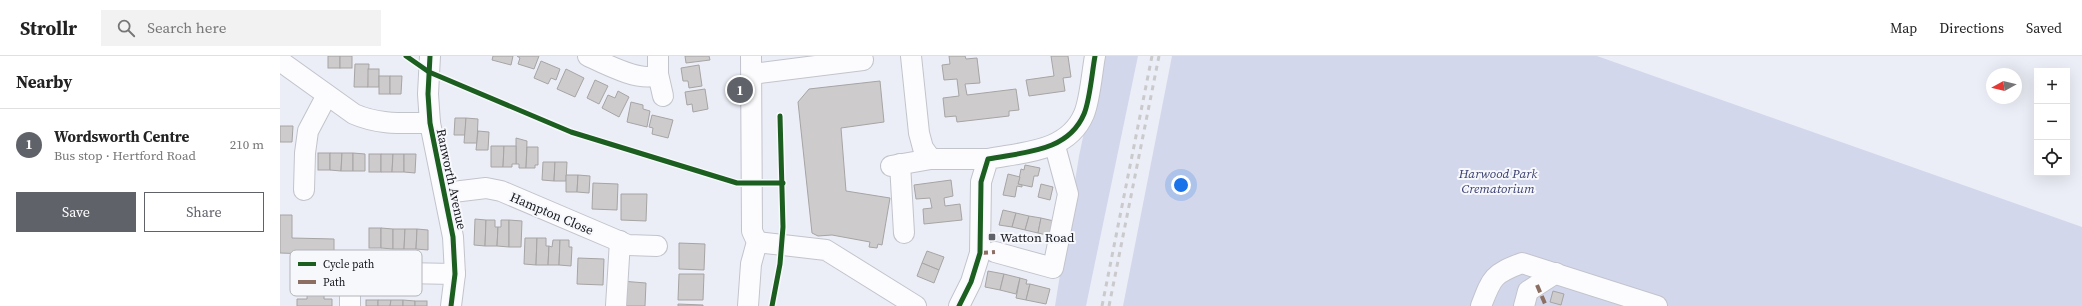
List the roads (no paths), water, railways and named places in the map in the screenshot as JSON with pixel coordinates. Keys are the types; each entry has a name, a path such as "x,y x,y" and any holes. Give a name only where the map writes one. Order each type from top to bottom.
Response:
{"street":[{"name":"Ranworth Avenue","path":"430,56 428,94 430,123 446,193 453,237 455,274 451,306"},
{"path":"588,56 619,71 650,77 658,65"},
{"path":"911,56 919,133 923,148 931,159"},
{"path":"904,234 896,165 931,159 988,159 1055,146 1070,136 1084,114 1095,56"},
{"path":"748,306 752,264 757,242 752,231 751,65 794,69 863,60"},
{"path":"280,61 354,114 374,122 430,123"},
{"path":"658,65 662,96"},
{"path":"304,190 304,153 308,131 327,95"},
{"path":"995,252 1053,268 1068,194 1055,146"},
{"path":"959,306 971,282 980,254 982,182 988,159"},
{"name":"Hampton Close","path":"446,193 486,188 501,191 628,245 657,246"},
{"path":"616,306 620,241"},
{"path":"757,242 826,250 916,306"},
{"path":"1481,306 1491,280 1503,270 1522,263 1657,306"},
{"path":"422,273 455,274"},
{"path":"1524,306 1528,291 1556,273"}],"railway":[{"path":"1102,306 1152,56"},
{"path":"1109,306 1159,56"}],"place":[{"name":"Wordsworth Centre","path":"740,90"},
{"name":"Watton Road","path":"992,237"}],"park label":[{"name":"Harwood Park Crematorium","path":"1498,180"}]}
